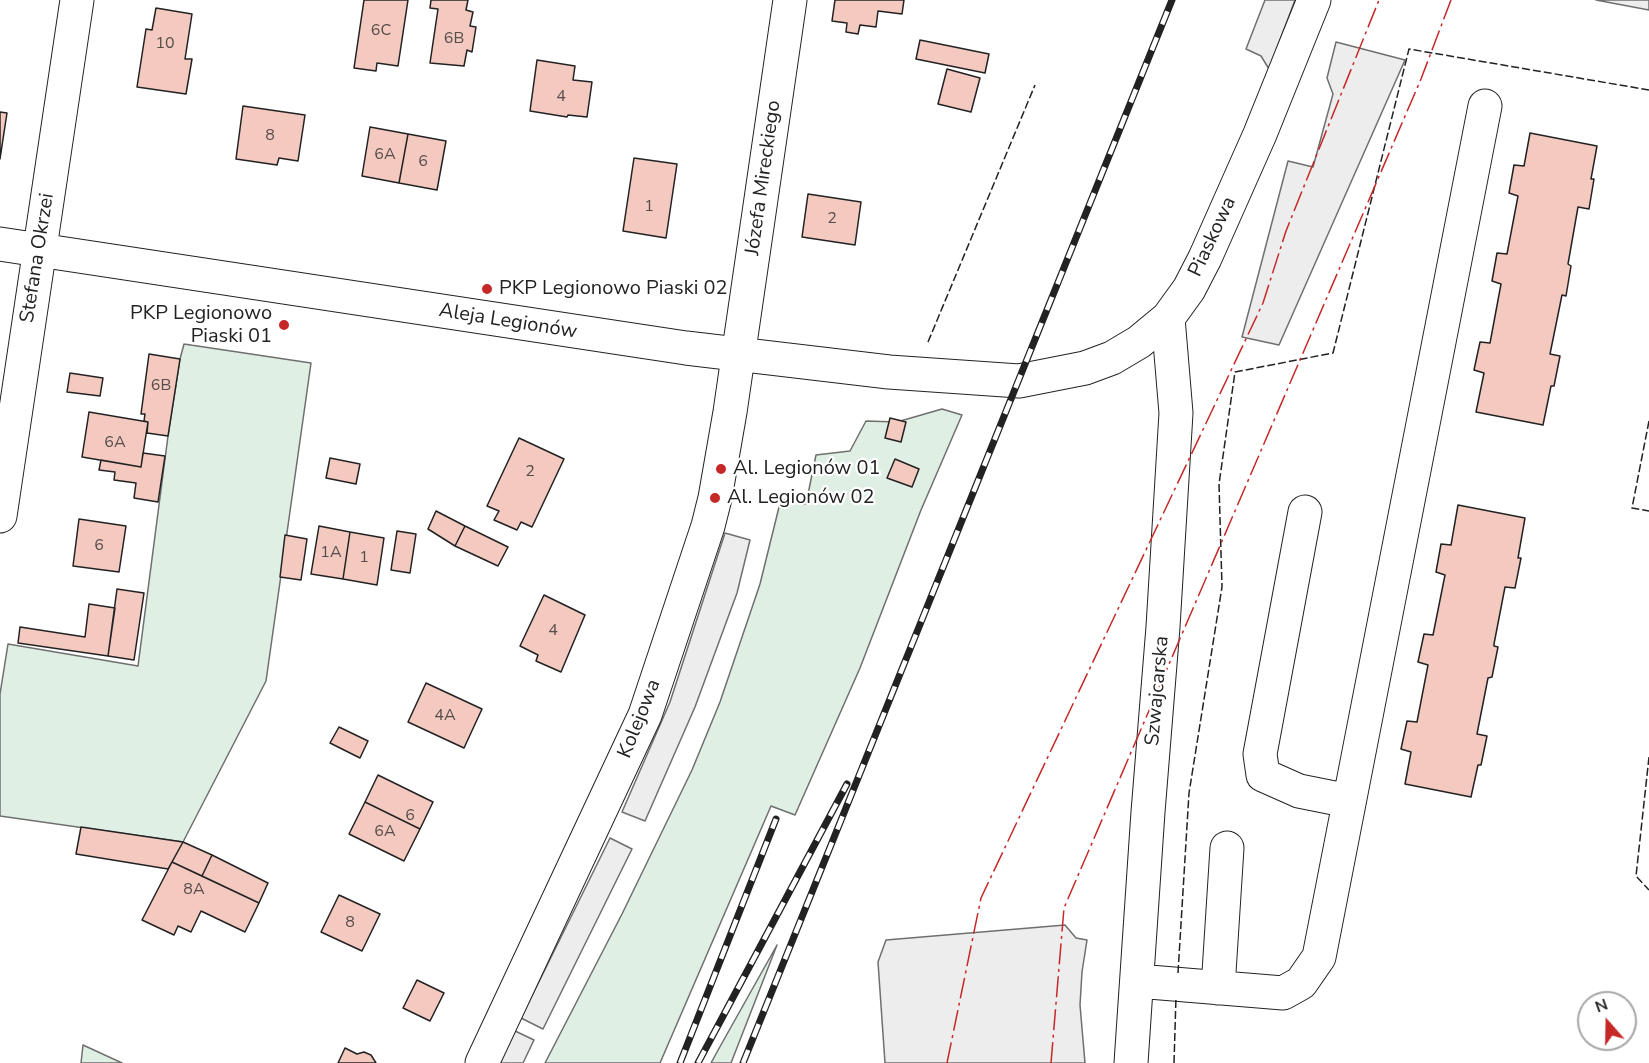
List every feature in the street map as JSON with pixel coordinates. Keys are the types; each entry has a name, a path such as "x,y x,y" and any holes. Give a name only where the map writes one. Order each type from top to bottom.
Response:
{"street":[{"name":"Stefana Okrzei","path":"0,516 77,0"},
{"name":"Józefa Mireckiego","path":"739,355 790,0"},
{"name":"Piaskowa","path":"1019,381 1085,368 1112,358 1139,342 1168,318 1188,289 1205,258 1260,134 1314,0"},
{"path":"1137,981 1283,993 1302,983 1319,957 1485,106"},
{"name":"Aleja Legionów","path":"0,244 739,355 889,372 1019,381"},
{"name":"Szwajcarska","path":"1131,1063 1176,414 1168,318"},
{"name":"Kolejowa","path":"482,1063 645,715 708,526 715,498 739,355"},
{"path":"1305,512 1260,754 1263,776 1299,791 1349,801"},
{"path":"1218,988 1227,848"}],"green space":[{"path":"184,344 311,363 266,681 183,842 0,816 0,694 8,644 138,666 168,436"},
{"path":"942,409 962,415 921,510 860,668 795,815 771,806 660,1063 545,1063 622,914 692,770 720,702 760,584 781,499 806,504 816,455 850,451 866,421 897,422"},
{"path":"777,945 731,1063 711,1063 717,1052"},
{"path":"83,1045 122,1063 81,1063"}],"shaded area":[{"path":"1265,0 1295,0 1269,69 1261,56 1246,49"},
{"path":"1596,0 1649,0 1649,10"},
{"path":"1336,42 1405,60 1279,345 1242,337 1288,161 1313,167 1333,94 1327,78"},
{"path":"725,533 750,540 737,593 695,707 645,821 622,812 670,702"},
{"path":"610,838 632,849 543,1029 521,1018"},
{"path":"1065,925 1076,938 1087,940 1080,1005 1085,1063 885,1063 878,962 886,940"},
{"path":"513,1030 534,1040 523,1063 498,1063"}],"building":[{"path":"364,0 408,0 398,66 377,63 376,71 354,68"},
{"path":"431,0 468,0 466,10 473,12 470,26 476,27 472,52 467,50 464,66 430,63 438,9 430,8"},
{"path":"835,0 904,0 902,14 878,11 876,27 860,25 858,34 846,32 847,23 832,21"},
{"path":"156,8 192,14 185,59 192,59 186,94 137,87 146,29 152,30"},
{"path":"920,40 989,54 985,73 916,59"},
{"path":"537,60 575,66 573,80 592,82 587,117 568,115 567,117 530,111"},
{"path":"947,69 980,78 971,112 938,104"},
{"path":"243,106 305,115 298,161 279,158 277,165 236,159"},
{"path":"0,112 7,113 0,159"},
{"path":"370,127 408,134 399,183 362,176"},
{"path":"1530,133 1597,146 1589,209 1578,207 1568,264 1571,266 1566,296 1562,295 1550,354 1560,356 1543,425 1476,412 1484,373 1474,370 1480,342 1490,343 1501,284 1492,281 1497,253 1507,254 1518,196 1509,193 1514,165 1524,166"},
{"path":"408,134 446,141 437,190 399,183"},
{"path":"634,158 677,164 666,238 623,231"},
{"path":"808,194 861,202 855,245 802,237"},
{"path":"149,354 180,359 168,436 147,433 148,422 144,421 145,414 141,414"},
{"path":"70,373 103,378 100,396 67,392"},
{"path":"89,412 148,422 141,467 82,457"},
{"path":"890,418 906,422 901,442 885,438"},
{"path":"519,438 564,459 532,527 521,522 517,530 494,520 499,511 487,506"},
{"path":"143,453 165,456 158,502 134,498 136,483 114,480 115,472 99,470 101,460 141,467"},
{"path":"330,458 360,464 356,484 326,478"},
{"path":"895,459 919,469 912,487 887,478"},
{"path":"1458,505 1525,518 1515,588 1505,587 1494,644 1498,647 1492,677 1488,678 1477,734 1487,736 1471,797 1405,784 1411,752 1401,749 1407,721 1417,722 1428,665 1418,662 1424,634 1433,635 1445,575 1436,572 1441,544 1451,545"},
{"path":"436,511 465,526 455,546 428,529"},
{"path":"79,519 126,526 119,572 73,566"},
{"path":"319,526 350,532 343,579 311,574"},
{"path":"465,526 508,547 498,566 455,546"},
{"path":"397,531 416,534 410,573 391,570"},
{"path":"350,532 384,538 377,585 343,579"},
{"path":"285,535 307,539 301,580 280,577"},
{"path":"117,589 144,593 134,660 108,656"},
{"path":"544,595 585,615 561,672 536,661 538,655 520,646"},
{"path":"89,604 115,608 108,656 18,643 20,627 85,637"},
{"path":"426,683 482,709 464,748 408,722"},
{"path":"339,727 368,741 360,758 330,743"},
{"path":"378,775 433,802 420,829 365,802"},
{"path":"365,802 420,829 404,861 349,834"},
{"path":"81,827 183,842 168,869 76,854"},
{"path":"183,842 212,855 202,876 172,862"},
{"path":"212,855 268,883 259,903 202,876"},
{"path":"172,862 259,903 245,932 201,911 191,932 178,926 174,935 142,920"},
{"path":"339,895 380,914 362,951 321,932"},
{"path":"417,980 444,993 430,1021 403,1008"},
{"path":"345,1048 357,1054 364,1052 371,1055 376,1063 338,1063"}],"railway":[{"path":"743,1063 1172,0"},
{"path":"698,1063 847,784"},
{"path":"680,1063 776,819"}],"fence":[{"path":"1178,973 1189,793 1222,587 1219,484 1235,372 1333,353 1409,49 1649,90"},
{"path":"928,342 1035,85"},
{"path":"1649,421 1632,508 1649,511"},
{"path":"1649,757 1636,876 1649,890"},
{"path":"1174,1063 1176,997"}],"power":[{"path":"947,1063 981,898 1263,303 1286,231 1379,0"},
{"path":"1051,1063 1064,908 1421,79 1451,0"}],"place":[{"name":"PKP Legionowo Piaski 02","path":"487,289"},
{"name":"PKP Legionowo Piaski 01","path":"284,325"},
{"name":"Al. Legionów 01","path":"721,469"},
{"name":"Al. Legionów 02","path":"715,498"}]}
